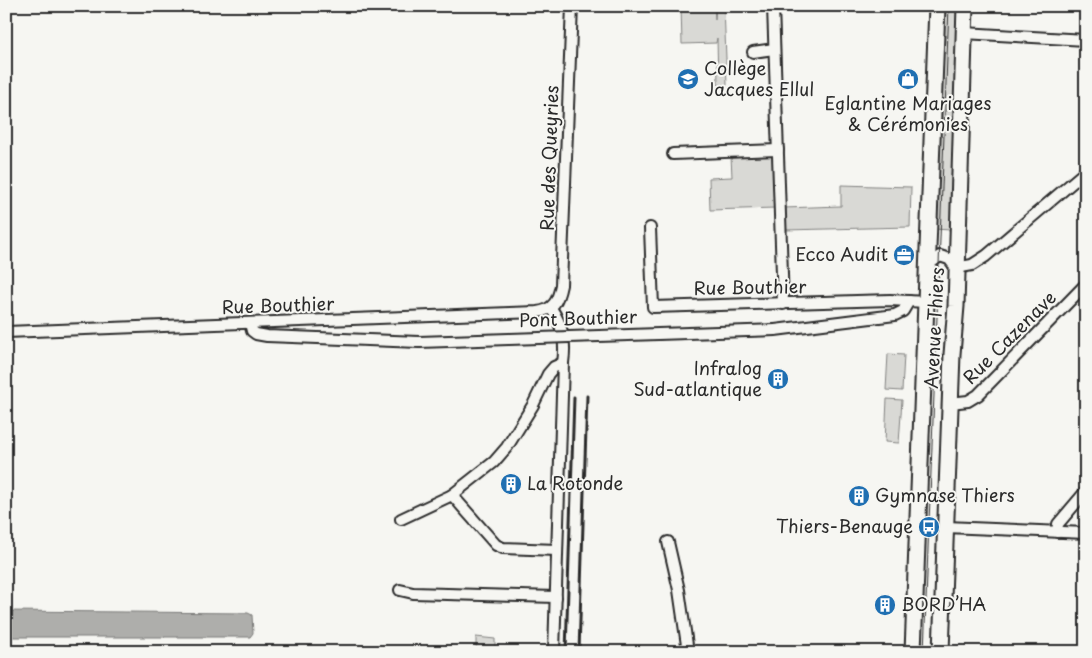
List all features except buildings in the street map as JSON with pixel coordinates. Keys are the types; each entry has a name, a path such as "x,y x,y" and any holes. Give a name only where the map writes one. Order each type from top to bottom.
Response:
{"street":[{"name":"Rue des Queyries","path":"551,308 556,302 561,285 572,6"},
{"path":"772,6 783,304"},
{"name":"Avenue Thiers","path":"913,652 937,6"},
{"name":"Avenue Thiers","path":"940,652 965,6"},
{"path":"964,34 1086,40"},
{"path":"752,52 774,49"},
{"path":"673,154 778,150"},
{"path":"928,265 933,258 945,256 956,268 972,265 986,256 1086,171"},
{"name":"Rue Bouthier","path":"650,228 653,307 890,300 926,302"},
{"name":"Rue Cazenave","path":"950,403 968,401 978,395 1086,284"},
{"name":"Pont Bouthier","path":"250,323 252,331 256,334 267,336 419,342 774,330 895,315 903,311 909,301"},
{"name":"Rue Bouthier","path":"6,332 537,312 551,308"},
{"path":"551,308 562,329 566,347 563,363 554,652"},
{"path":"401,519 452,495 494,462 507,447 533,405 548,374 554,367 563,363"},
{"path":"1057,532 1058,524 1086,491"},
{"path":"452,495 496,545 503,548 557,550"},
{"path":"946,527 1086,533"},
{"path":"668,542 684,620 688,652"},
{"path":"400,590 413,593 556,598"}],"shaded area":[{"path":"681,6 714,6 715,20 716,6 724,6 727,85 718,85 717,38 716,43 682,44"},
{"path":"943,6 960,6 951,230 934,229"},
{"path":"774,154 775,208 710,210 709,178 732,177 731,156"},
{"path":"841,185 911,187 910,227 785,230 784,208 841,206"},
{"path":"888,354 904,355 902,391 886,390"},
{"path":"887,399 902,400 899,443 885,442"},
{"path":"6,611 248,613 252,615 253,633 250,637 6,637"},
{"path":"476,637 495,639 495,647 479,652 476,646"}],"tram line":[{"path":"924,652 949,6"}],"railway":[{"path":"579,652 587,396"},
{"path":"566,652 574,397"}],"place":[{"name":"Collège Jacques Ellul","path":"688,79"},
{"name":"Eglantine Mariages & Cérémonies","path":"908,79"},
{"name":"Ecco Audit","path":"904,255"},
{"name":"Infralog Sud-atlantique","path":"778,379"},
{"name":"La Rotonde","path":"511,484"},
{"name":"Gymnase Thiers","path":"859,496"},
{"name":"Thiers-Benauge","path":"929,527"},
{"name":"BORD’HA","path":"885,605"}]}
